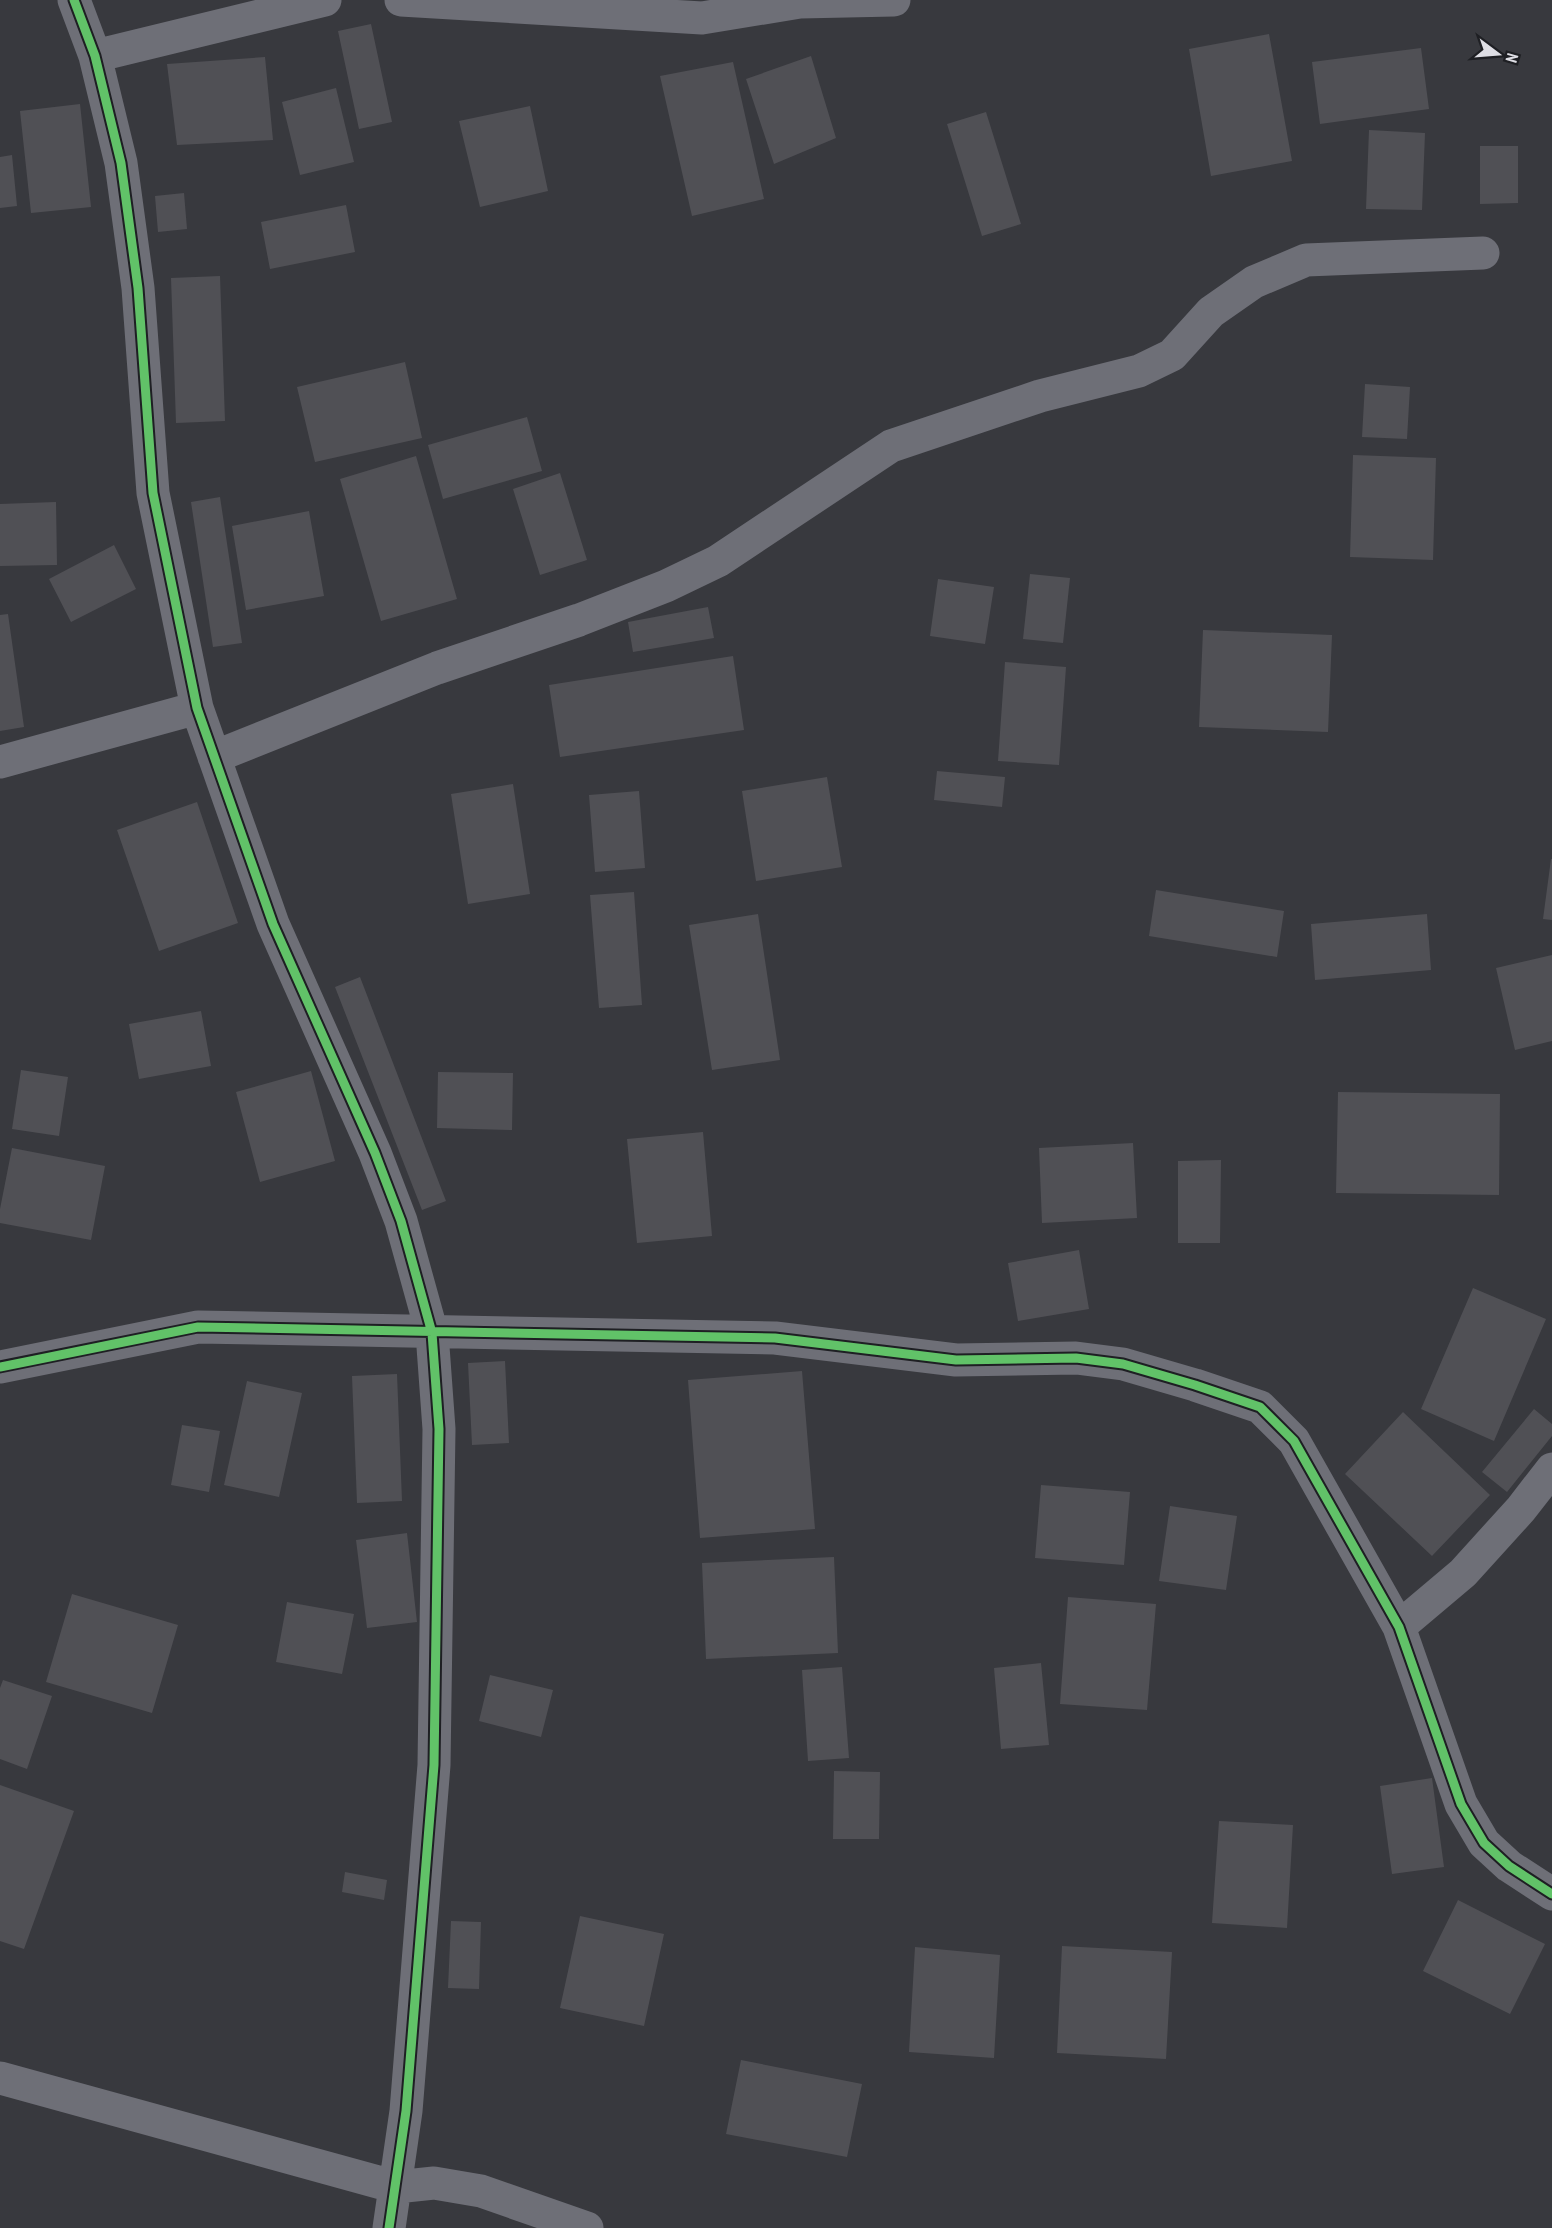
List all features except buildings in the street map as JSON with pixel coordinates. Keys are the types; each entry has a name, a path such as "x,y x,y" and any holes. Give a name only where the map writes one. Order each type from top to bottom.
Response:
{"street":[{"path":"74,0 95,56 121,163 136,277 153,493 197,708 273,924 375,1153 401,1221 432,1333 439,1429 434,1765 406,2111 389,2228"},
{"path":"95,56 325,0"},
{"path":"401,0 702,18 800,2 894,0"},
{"path":"214,757 437,668 579,621 666,586 717,561 891,446 1040,396 1139,371 1172,355 1210,312 1254,282 1306,260 1484,253"},
{"path":"0,762 197,708"},
{"path":"0,1367 198,1327 775,1338 956,1360 1076,1358 1123,1364 1260,1407 1294,1441 1399,1627 1461,1804 1485,1843 1509,1866 1552,1894"},
{"path":"1399,1627 1463,1574 1521,1509 1552,1468"},
{"path":"0,2078 396,2187 434,2183 481,2191 587,2228"}],"cycle path":[{"path":"74,0 95,56 121,163 138,288 153,493 197,708 273,924 375,1153 401,1221 432,1333 439,1429 434,1765 406,2111 389,2228"},
{"path":"0,1367 198,1327 775,1338 956,1360 1076,1358 1123,1364 1260,1407 1294,1441 1399,1627 1461,1804 1484,1843 1509,1866 1552,1894"}]}
